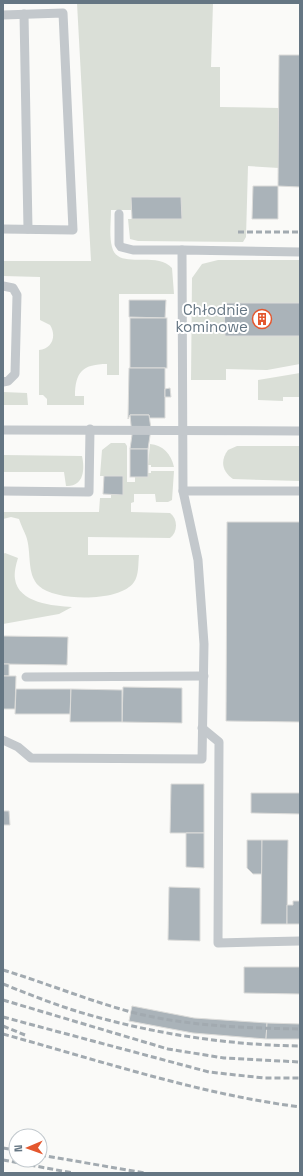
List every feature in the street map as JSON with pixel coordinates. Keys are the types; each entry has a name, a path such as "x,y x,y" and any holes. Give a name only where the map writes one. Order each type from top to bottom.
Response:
{"lane":[{"path":"3,15 63,13 73,230 3,229"},
{"path":"24,14 28,229"},
{"path":"119,214 119,244 121,248 133,250 300,252"},
{"path":"3,740 18,747 31,758 202,759 204,644 198,560 183,491 182,250"},
{"path":"3,286 13,288 17,295 15,374 8,381 3,382"},
{"path":"3,491 89,492 90,429"},
{"path":"3,430 90,429 300,431"},
{"path":"183,491 300,491"},
{"path":"26,677 204,676"},
{"path":"202,728 220,742 218,943 300,941"}],"shaded area":[{"path":"77,3 213,3 211,67 220,67 220,107 279,108 279,168 248,166 246,237 243,242 138,241 130,239 128,219 182,219 181,197 132,197 132,210 111,210 110,229 112,247 116,254 122,258 157,260 165,263 172,268 174,294 119,294 119,375 107,375 107,364 99,364 86,368 79,375 75,388 75,396 84,396 84,405 47,405 47,399 43,395 39,395 39,350 50,345 53,333 50,325 40,320 40,277 3,276 3,261 91,261"},
{"path":"218,260 300,260 300,303 224,304 225,335 300,336 300,364 267,370 226,369 226,380 191,380 192,278 202,264"},
{"path":"300,373 300,401 299,397 283,397 283,401 258,400 258,380"},
{"path":"3,392 27,393 28,405 3,405"},
{"path":"111,443 125,443 127,446 127,482 135,482 135,477 148,477 148,473 151,473 151,471 174,471 172,500 168,502 156,502 155,494 134,494 134,502 131,503 131,512 170,513 176,522 176,529 170,538 88,537 88,555 139,555 138,573 136,579 127,589 103,596 88,598 59,595 47,591 39,586 32,575 28,542 19,519 11,517 3,519 3,512 99,512 100,498 111,498 111,495 123,494 123,476 100,476 102,450"},
{"path":"150,444 163,448 169,454 174,467 151,467 151,465 148,465"},
{"path":"237,446 300,446 300,481 233,479 226,473 223,462 225,454 228,450"},
{"path":"3,455 82,456 82,476 77,484 66,486 64,472 3,472"},
{"path":"5,553 18,558 15,568 15,579 18,587 23,593 38,602 56,606 72,607 59,614 3,624 3,554"}],"building":[{"path":"279,55 300,55 300,187 278,186"},
{"path":"253,186 278,186 278,219 252,219"},
{"path":"131,197 181,197 182,219 132,219"},
{"path":"129,300 166,300 165,318 129,317"},
{"name":"Chłodnie kominowe","path":"224,303 300,303 300,336 225,336"},
{"path":"130,318 167,318 167,368 130,368"},
{"path":"129,368 165,368 165,418 149,418 149,415 130,415 128,419"},
{"path":"170,388 171,397 165,397 165,389"},
{"path":"130,415 149,415 151,429 148,449 130,449 132,435"},
{"path":"130,449 148,449 148,477 130,477"},
{"path":"104,476 123,476 123,495 103,494"},
{"path":"227,522 300,522 300,722 226,721"},
{"path":"3,636 68,637 67,665 3,664"},
{"path":"3,664 9,664 9,676 3,676"},
{"path":"3,676 16,676 15,709 3,709"},
{"path":"123,687 182,688 182,723 122,722"},
{"path":"16,689 71,689 70,714 15,714"},
{"path":"71,689 122,690 122,722 70,722"},
{"path":"171,784 204,784 204,833 170,833"},
{"path":"251,793 300,793 300,814 251,813"},
{"path":"3,811 9,811 10,825 3,825"},
{"path":"186,833 204,833 204,868 186,867"},
{"path":"247,840 262,840 262,874 253,874 247,868"},
{"path":"262,840 288,840 287,924 261,924"},
{"path":"169,887 200,888 200,941 168,940"},
{"path":"293,901 300,901 300,924 287,924 287,905 293,905"},
{"path":"244,967 300,967 300,994 244,993"},
{"path":"132,1006 194,1018 267,1023 266,1039 193,1033 129,1021"},
{"path":"267,1023 300,1024 300,1039 266,1039"}],"railway":[{"path":"238,232 300,232"},
{"path":"3,970 115,1007 152,1017 215,1025 300,1029"},
{"path":"3,984 76,1011 165,1033 219,1041 300,1046"},
{"path":"3,1000 168,1049 224,1058 300,1062"},
{"path":"3,1017 209,1072 264,1078 300,1078"},
{"path":"3,1026 25,1035"},
{"path":"3,1034 150,1076 225,1094 300,1107"},
{"path":"3,1148 8,1149"},
{"path":"48,1156 145,1173"},
{"path":"3,1160 73,1173"}],"place":[{"name":"Chłodnie kominowe","path":"262,319"}]}
